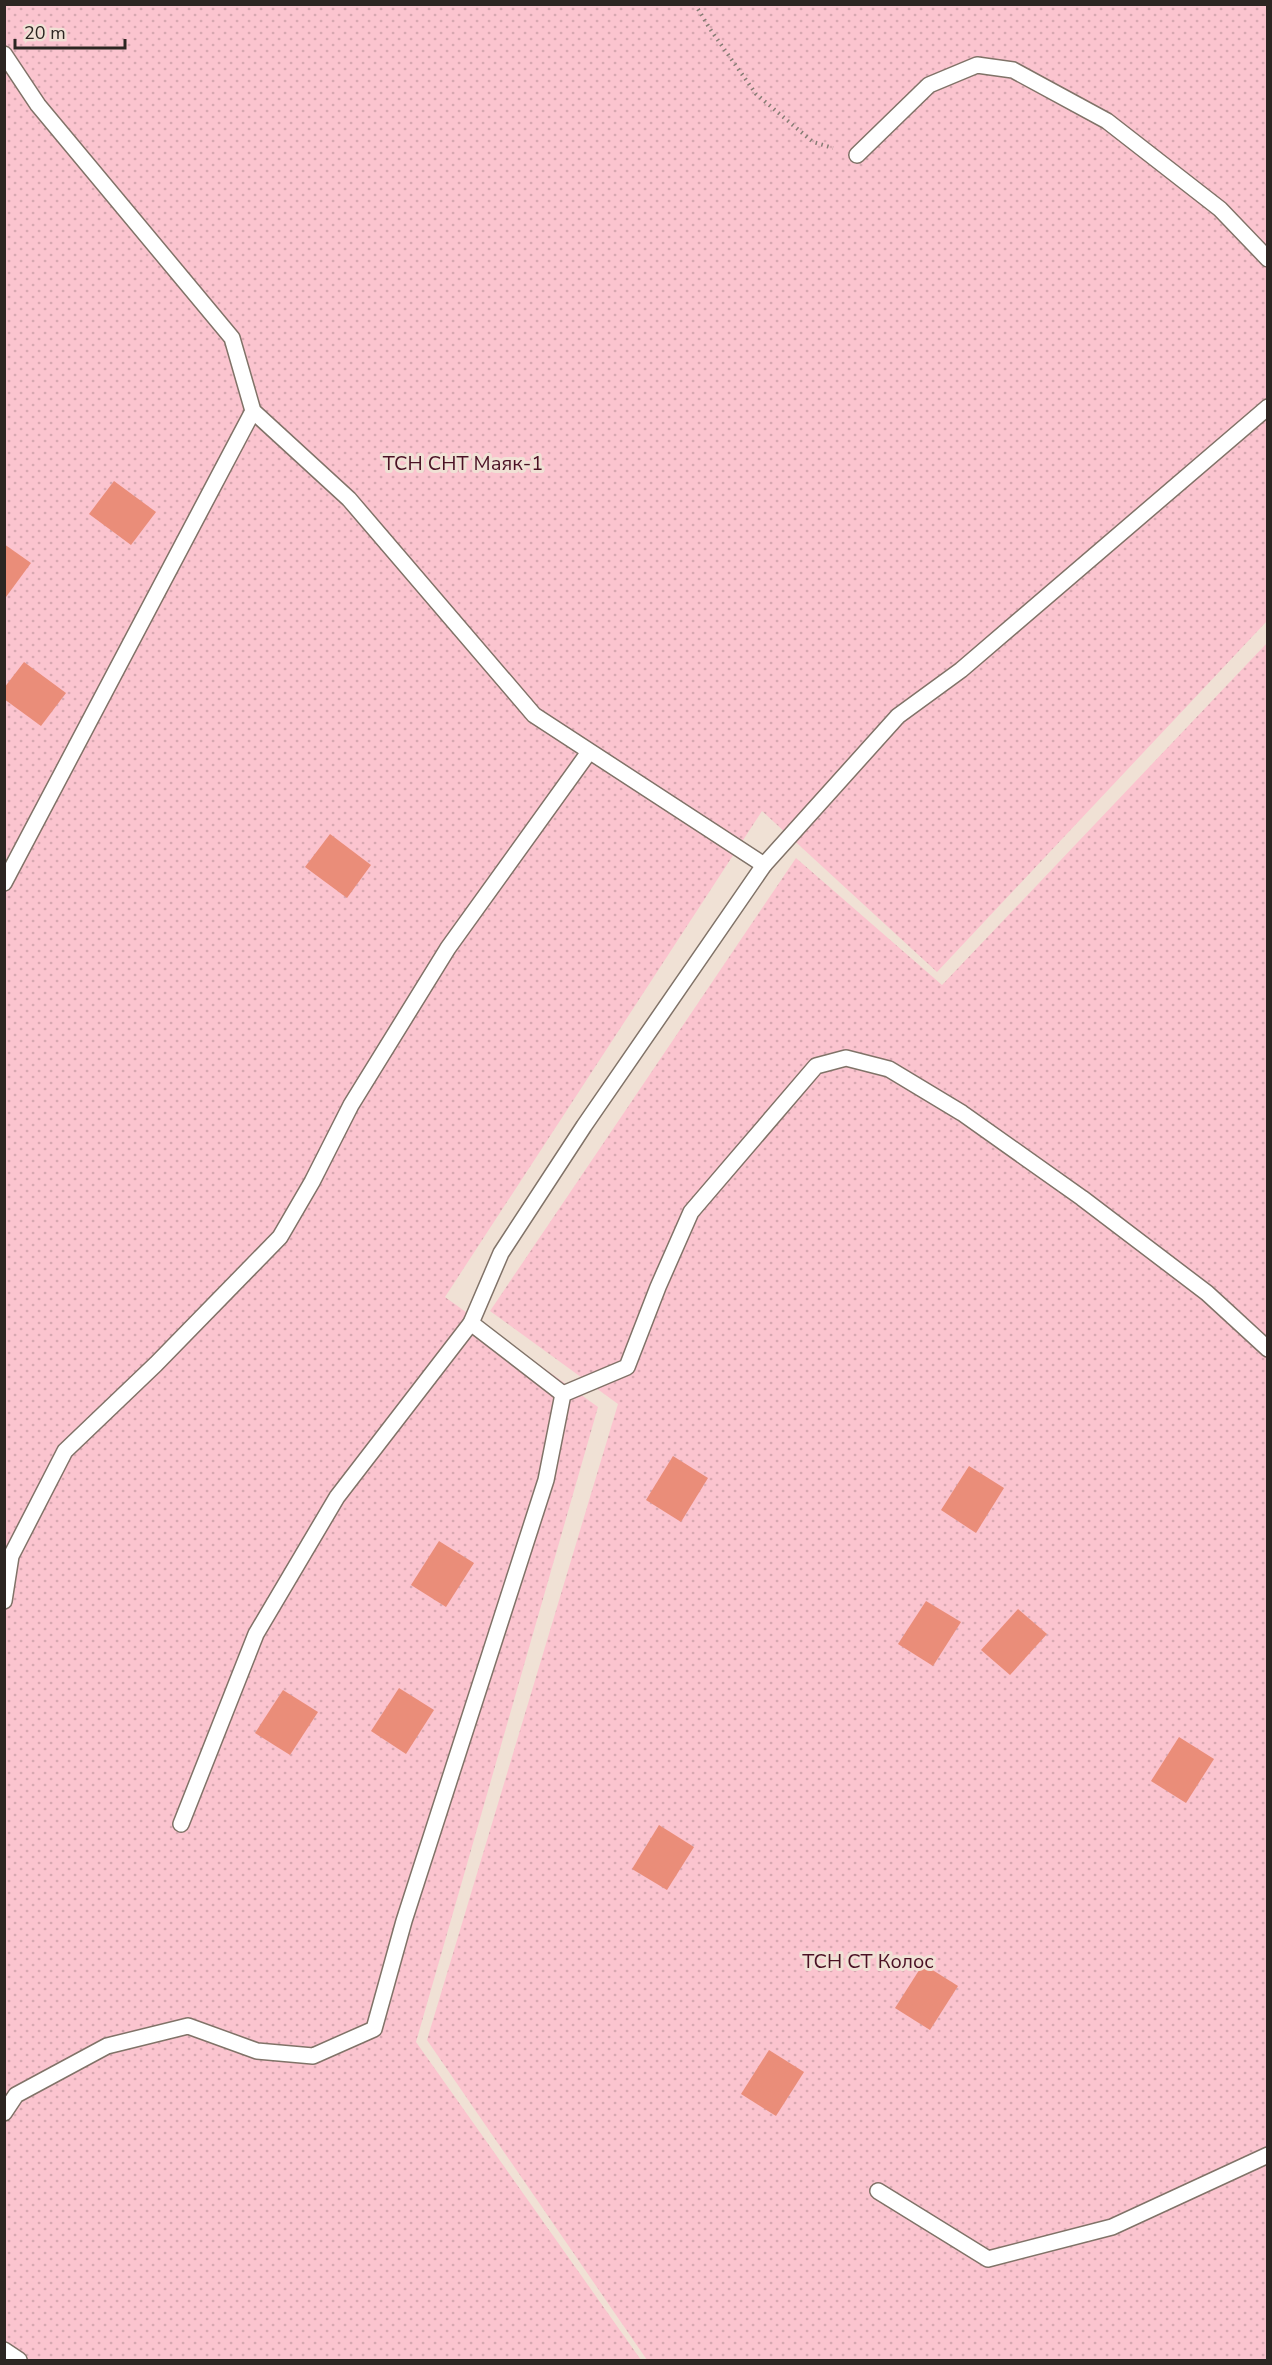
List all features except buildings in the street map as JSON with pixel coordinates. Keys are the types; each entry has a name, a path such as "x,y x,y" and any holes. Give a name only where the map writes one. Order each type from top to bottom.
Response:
{"lane":[{"path":"4,54 38,105 232,338 253,411 349,499 534,715 764,865"},
{"path":"857,155 928,85 977,65 1014,70 1107,121 1220,209 1268,259"},
{"path":"182,1824 256,1634 337,1497 471,1323 507,1243 584,1126 764,865 898,716 961,670 1268,407"},
{"path":"4,883 253,411"},
{"path":"4,1601 11,1556 64,1451 156,1364 280,1237 312,1182 351,1105 448,948 589,752"},
{"path":"563,1394 627,1366 691,1212 816,1066 846,1058 889,1069 962,1113 1082,1198 1207,1293 1268,1349"},
{"path":"471,1323 563,1394"},
{"path":"4,2113 16,2094 107,2046 188,2026 257,2051 313,2056 374,2029 404,1921 546,1479 563,1394"},
{"path":"878,2191 988,2259 1112,2227 1268,2156"},
{"path":"4,2350 19,2361"}],"path":[{"path":"695,4 756,94 813,142 857,155"}],"green space":[{"name":"ТСН СНТ Маяк-1","path":"5,5 1267,5 1267,621 937,972 762,811 445,1297 598,1407 416,2042 641,2360 5,2360"},
{"name":"ТСН СТ Колос","path":"1267,643 1267,2360 647,2360 427,2040 618,1404 490,1311 796,858 942,985"}]}
